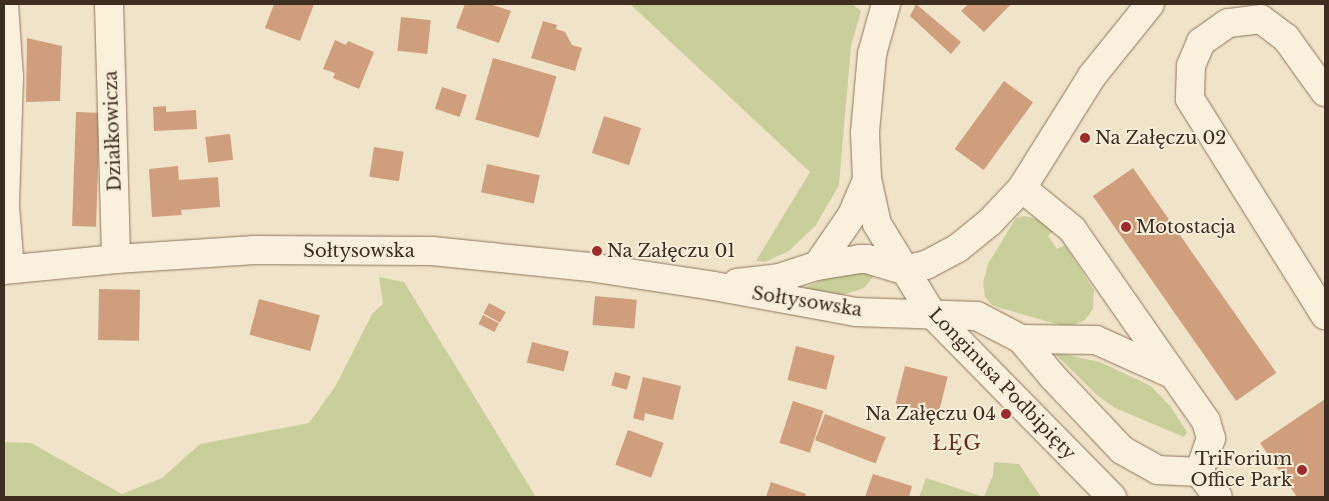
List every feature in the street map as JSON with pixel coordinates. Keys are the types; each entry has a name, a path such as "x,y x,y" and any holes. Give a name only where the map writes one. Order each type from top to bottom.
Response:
{"street":[{"path":"4,4 9,77 5,206 7,269"},
{"name":"Działkowicza","path":"109,4 116,259"},
{"name":"Longinusa Podbipięty","path":"886,4 872,54 865,133 867,179 877,224 932,314 1112,497"},
{"path":"904,270 926,265 958,248 990,222 1022,188 1092,76 1150,4"},
{"path":"1325,92 1286,38 1261,19 1228,23 1200,42 1191,66 1190,99 1325,316"},
{"name":"Sołtysowska","path":"818,266 848,221 867,179"},
{"path":"1022,188 1072,229 1206,421 1211,438 1199,472"},
{"name":"Sołtysowska","path":"7,269 116,259 255,250 432,252 552,262 714,286 846,311 977,316 1021,339"},
{"name":"Sołtysowska","path":"714,286 778,278 818,266 867,259 904,270"},
{"path":"1021,339 1096,340 1172,374"},
{"path":"1021,339 1052,377 1122,450 1158,470 1199,472 1218,497"}],"green space":[{"path":"630,4 852,4 861,11 851,46 839,185 816,225 789,251 765,262 756,261 810,172"},
{"path":"1024,216 1042,220 1054,230 1048,236 1057,249 1065,245 1094,290 1093,309 1085,320 1073,325 1060,325 1000,308 992,305 985,297 983,283 988,264 1016,218"},
{"path":"863,271 872,273 874,276 864,288 837,297 802,289 826,278"},
{"path":"379,277 404,282 536,497 4,497 4,442 31,443 122,494 162,478 200,444 309,423 335,387 372,314 383,304"},
{"path":"1053,352 1100,362 1151,386 1171,407 1187,432 1184,437 1115,408 1098,396"},
{"path":"994,462 1019,464 1041,497 984,497 993,475"},
{"path":"926,478 984,497 919,497"}],"building":[{"path":"274,4 314,4 300,41 265,28"},
{"path":"465,4 490,4 511,11 499,43 456,28"},
{"path":"916,4 961,42 951,54 910,16"},
{"path":"968,4 1011,4 984,32 961,11"},
{"path":"401,17 431,20 427,54 397,51"},
{"path":"543,21 557,25 556,29 565,32 572,45 582,48 575,71 531,58"},
{"path":"27,38 62,46 60,101 26,102"},
{"path":"335,40 346,45 348,41 374,52 359,89 333,78 335,73 323,69"},
{"path":"493,58 556,76 539,138 475,120"},
{"path":"1004,81 1033,102 984,170 955,149"},
{"path":"442,87 467,95 460,117 435,109"},
{"path":"166,106 166,112 196,110 197,129 154,131 153,107"},
{"path":"76,112 100,113 96,227 72,226"},
{"path":"604,116 641,128 629,165 592,153"},
{"path":"230,134 233,160 208,163 205,137"},
{"path":"374,147 404,152 399,181 369,177"},
{"path":"487,164 540,175 534,204 481,192"},
{"path":"178,166 179,180 218,177 220,207 181,210 182,215 152,217 149,169"},
{"path":"1133,168 1276,373 1236,401 1093,196"},
{"path":"99,289 140,290 139,341 98,340"},
{"path":"595,296 637,300 634,329 592,325"},
{"path":"259,299 320,315 310,351 249,335"},
{"path":"489,303 506,312 500,323 483,314"},
{"path":"483,315 499,323 494,332 478,324"},
{"path":"532,342 569,351 564,372 527,362"},
{"path":"796,346 835,356 826,390 788,380"},
{"path":"905,366 948,377 938,414 896,404"},
{"path":"615,372 630,376 627,390 611,386"},
{"path":"643,377 681,386 673,420 645,413 644,421 633,418"},
{"name":"TriForium Office Park","path":"1325,399 1325,497 1297,497 1260,443"},
{"path":"793,401 823,411 810,453 779,443"},
{"path":"825,414 886,437 876,463 815,440"},
{"path":"628,430 664,443 651,478 615,465"},
{"path":"873,474 912,486 909,497 865,497"},
{"path":"771,482 806,494 805,497 766,497"}],"place":[{"name":"Na Załęczu 02","path":"1085,138"},
{"name":"Motostacja","path":"1126,227"},
{"name":"Na Załęczu 01","path":"597,251"},
{"name":"Na Załęczu 04","path":"1006,414"},
{"name":"TriForium Office Park","path":"1302,470"}],"district":[{"name":"ŁĘG","path":"957,443"}]}
